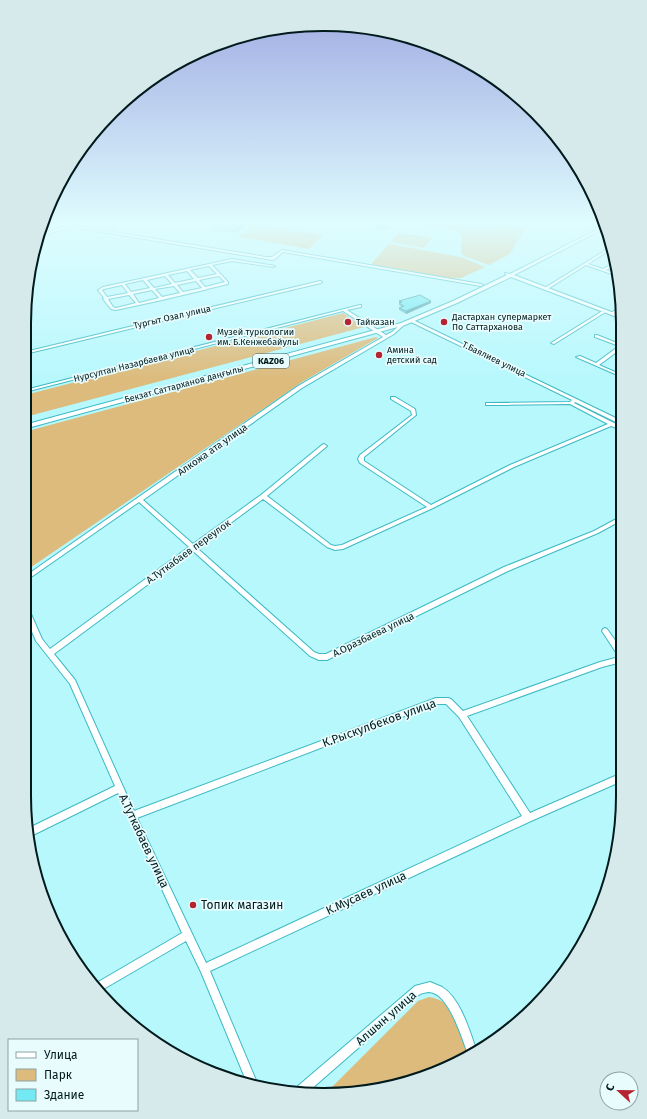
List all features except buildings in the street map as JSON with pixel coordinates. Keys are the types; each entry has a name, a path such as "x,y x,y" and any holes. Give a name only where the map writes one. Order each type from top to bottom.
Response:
{"main road":[{"name":"Бекзат Саттарханов даңғылы","path":"31,425 376,331 417,315 481,285 508,275"},
{"name":"Бекзат Саттарханов даңғылы","path":"31,421 404,324 509,275"},
{"path":"510,275 616,315"}],"street":[{"path":"165,275 101,289 105,299 114,309 227,283 219,275"},
{"path":"166,275 183,294"},
{"path":"193,275 205,289"},
{"path":"105,299 218,275"},
{"path":"424,275 481,285"},
{"path":"545,289 556,284 565,275"},
{"path":"144,279 162,299"},
{"name":"Тургыт Озал улица","path":"31,351 320,282"},
{"path":"123,284 138,304"},
{"name":"Нурсултан Назарбаева улица","path":"31,389 360,306"},
{"path":"344,310 385,336"},
{"path":"553,343 604,311"},
{"path":"612,314 615,312"},
{"name":"Т.Баялиев улица","path":"412,320 573,401 616,420"},
{"name":"Алкожа ата улица","path":"31,575 300,387 404,324"},
{"path":"596,336 616,344"},
{"path":"596,365 616,350"},
{"path":"578,357 616,373"},
{"path":"393,398 413,410 414,415 360,459 431,507"},
{"name":"Т.Баялиев улица","path":"488,404 573,401 616,426"},
{"path":"263,496 335,548 342,547 431,507 512,466 612,424"},
{"name":"А.Туткабаев переулок","path":"50,653 263,496 324,446"},
{"name":"А.Оразбаева улица","path":"139,499 194,546 312,654 319,657 327,657 506,569 596,532 616,521"},
{"name":"А.Туткабаев улица","path":"31,622 39,641 73,682 132,816 204,969 250,1078"},
{"path":"605,631 616,647"},
{"path":"528,818 462,715 616,660"},
{"name":"К.Рыскулбеков улица","path":"132,816 436,701 448,701 462,715"},
{"name":"К.Мусаев улица","path":"204,969 528,818 616,780"},
{"path":"34,830 120,788"},
{"path":"102,985 188,935"},
{"name":"Алшын улица","path":"305,1087 418,989 430,987 442,992 451,1002 471,1048"}],"green space":[{"path":"432,275 467,275 461,278 448,278"},
{"path":"343,313 364,327 31,415 31,393"},
{"path":"376,337 378,338 302,382 31,567 31,430"},
{"path":"429,997 438,999 452,1010 460,1026 467,1050 435,1066 399,1078 362,1085 331,1088 418,1001"}],"place":[{"name":"Тайказан","path":"348,322"},
{"name":"Дастархан супермаркет По Саттарханова","path":"444,322"},
{"name":"Музей туркологии им. Б.Кенжебайулы","path":"209,337"},
{"name":"Амина детский сад","path":"379,355"},
{"name":"Топик магазин","path":"193,905"}]}
